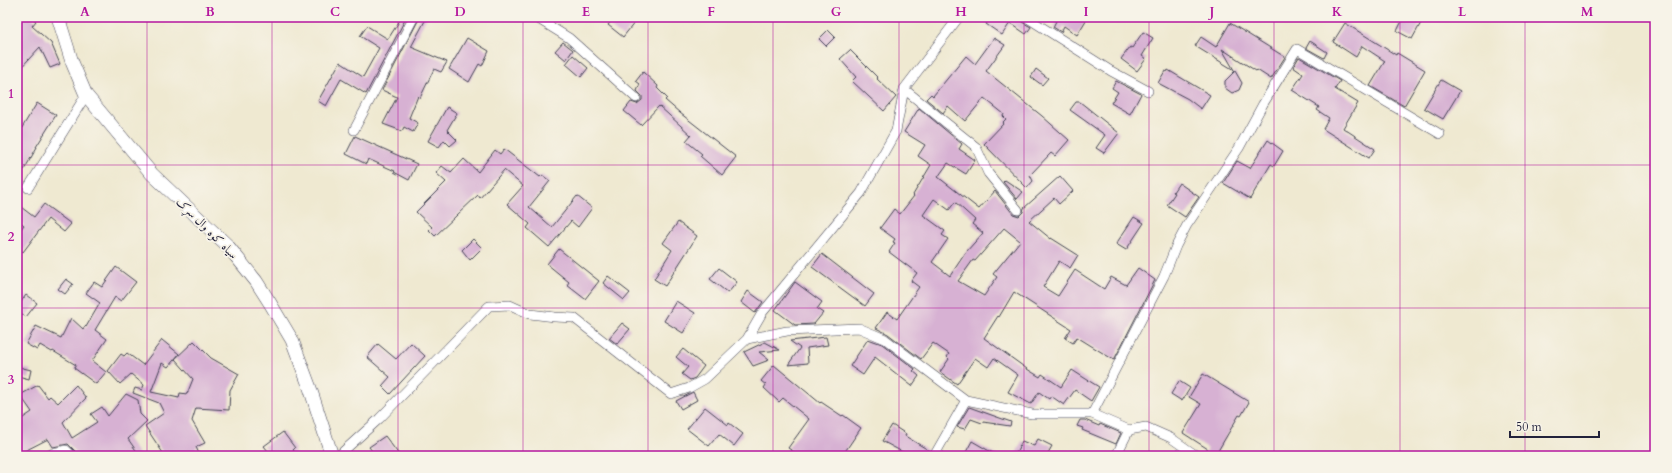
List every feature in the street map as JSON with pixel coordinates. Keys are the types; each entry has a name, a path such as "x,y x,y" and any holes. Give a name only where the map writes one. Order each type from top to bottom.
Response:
{"street":[{"name":"سیاه کوه وال سړک","path":"58,17 72,62 86,95 152,174 227,245 256,281 292,340 310,388 332,456"},
{"path":"354,130 414,17"},
{"path":"535,17 569,38 636,98"},
{"path":"338,456 379,420 489,306 510,305 530,314 574,318 671,394 689,388 705,379 747,339 762,313 861,193 896,131 904,89 959,17"},
{"path":"1026,17 1111,71 1148,91"},
{"path":"1092,414 1164,276 1176,246 1187,225 1239,148 1263,104 1297,49 1440,134"},
{"path":"904,89 976,147 988,173 1018,210"},
{"path":"28,188 86,95"},
{"path":"747,339 787,331 859,328 885,339 966,400 1032,414 1092,414 1129,430 1146,427 1171,438 1197,456"},
{"path":"934,456 966,400"},
{"path":"1116,456 1129,430"},
{"path":"48,456 53,453 66,450 72,456"}],"building":[{"path":"17,17 31,17 36,21 32,26 51,43 60,64 50,68 40,47 17,72"},
{"path":"402,17 406,18 366,94 341,79 326,106 318,101 340,62 363,77 379,48 360,36 367,26 388,39"},
{"path":"420,17 427,17 411,47 447,62 441,72 434,69 420,98 418,96 409,118 418,123 413,132 404,127 402,131 383,124 397,97 382,90"},
{"path":"614,17 639,17 623,37 608,25"},
{"path":"990,17 1020,17 1022,22 1031,27 1026,34 1010,23 1002,35 986,24"},
{"path":"1050,17 1088,17 1077,35 1064,26 1061,32 1053,27 1056,21"},
{"path":"1404,17 1415,17 1422,21 1412,39 1397,31"},
{"path":"1230,23 1285,57 1271,79 1222,49 1234,70 1195,46 1201,37 1216,47"},
{"path":"1345,23 1396,55 1397,53 1425,70 1404,106 1370,86 1385,61 1362,46 1356,57 1333,42"},
{"path":"828,30 835,37 826,46 819,39"},
{"path":"1143,32 1153,38 1142,56 1146,59 1137,71 1121,59 1130,47 1132,48"},
{"path":"467,38 489,51 482,66 479,64 469,82 449,69"},
{"path":"994,38 1005,45 986,71 1069,140 1055,156 1051,153 1030,175 1033,181 1027,188 984,144 1004,123 1003,122 1006,119 1003,116 1004,114 984,98 965,121 948,106 943,113 926,99 931,94 933,96 966,56 975,64"},
{"path":"1310,41 1327,52 1324,58 1306,48"},
{"path":"563,42 573,50 566,60 555,51"},
{"path":"850,50 896,97 884,111 852,81 856,77 840,59"},
{"path":"573,55 588,68 581,77 566,64"},
{"path":"1299,57 1340,81 1335,89 1358,103 1343,128 1375,149 1369,158 1323,129 1329,118 1317,110 1319,107 1292,90 1303,74 1293,67"},
{"path":"1036,69 1048,78 1042,85 1031,77"},
{"path":"1168,70 1210,95 1201,109 1188,99 1158,83 1165,71 1167,72"},
{"path":"1235,71 1242,83 1239,90 1232,93 1225,88 1225,81"},
{"path":"643,72 658,86 657,88 667,98 665,100 736,157 722,175 700,156 702,154 686,141 691,135 659,106 641,125 624,111 631,102 637,104 642,100 642,96 637,91 640,84 636,81"},
{"path":"1441,80 1460,91 1443,119 1424,108"},
{"path":"1116,81 1141,94 1130,114 1111,103 1118,92 1112,88"},
{"path":"1076,102 1080,102 1119,133 1104,153 1096,148 1105,135 1070,110"},
{"path":"37,103 56,115 24,170 17,166 17,136"},
{"path":"447,107 457,113 447,130 457,140 450,146 444,140 439,147 428,141"},
{"path":"919,108 962,144 959,149 975,160 966,174 948,163 938,177 979,209 995,191 1013,214 1019,216 1023,212 1024,208 1060,176 1073,191 1059,204 1054,198 1029,221 1051,239 1078,255 1070,268 1059,261 1043,287 1058,296 1075,270 1104,289 1111,277 1126,285 1138,268 1155,280 1114,360 1077,337 1073,343 1065,338 1071,329 1014,292 984,338 1027,369 1040,377 1042,374 1061,387 1072,370 1099,387 1091,401 1075,390 1064,405 1051,396 1049,399 1039,392 1031,404 1008,392 1018,375 994,358 988,367 975,358 957,384 940,372 949,359 947,357 949,354 933,343 921,359 888,334 876,328 887,312 897,319 919,287 911,281 917,273 889,252 895,243 893,242 895,239 880,228 894,209 900,214 914,196 913,195 931,165 918,156 925,145 904,132","holes":["934,199 949,210 955,202 975,220 972,224 983,233 966,252 950,276 932,262 948,239 942,235 945,231 923,215","1004,228 1020,241 993,274 997,277 984,296 958,281 973,260 975,261"]},
{"path":"355,136 417,164 409,180 394,172 395,171 368,159 366,164 346,154"},
{"path":"1268,140 1283,151 1274,166 1271,164 1250,199 1223,183 1237,161 1250,168"},
{"path":"504,149 540,177 542,175 550,181 529,207 552,227 577,196 592,208 578,227 571,221 549,247 527,228 530,224 507,204 523,186 504,170 480,198 478,195 435,236 429,230 432,227 416,212 446,182 436,173 442,166 451,173 464,159 478,172 495,150 500,154"},
{"path":"1005,180 1023,192 1017,199 1003,182"},
{"path":"1179,183 1199,197 1185,217 1167,205 1175,193 1173,192"},
{"path":"17,204 34,217 44,204 71,224 64,232 48,219 23,252 17,247 17,234 24,225 17,219"},
{"path":"1134,217 1144,223 1126,250 1116,244"},
{"path":"678,222 697,236 665,286 654,279 672,250 663,243"},
{"path":"473,239 482,248 470,260 462,250"},
{"path":"559,249 599,281 585,299 567,285 569,282 547,264"},
{"path":"822,254 874,294 865,306 812,267"},
{"path":"116,267 136,282 121,301 115,297 95,330 107,339 92,361 106,372 96,384 74,368 76,365 53,351 52,352 40,345 37,350 26,344 36,326 61,338 71,318 83,329 85,326 86,327 100,303 86,293 94,282 102,287"},
{"path":"719,268 737,282 728,293 710,279"},
{"path":"608,276 630,293 624,300 603,283"},
{"path":"66,279 73,284 65,294 58,289"},
{"path":"795,282 822,302 817,309 823,313 814,324 795,325 775,310"},
{"path":"748,291 763,302 755,313 741,302"},
{"path":"26,295 37,303 26,317 17,310 17,307"},
{"path":"676,301 695,313 683,333 664,321"},
{"path":"622,323 630,329 617,344 609,338"},
{"path":"826,337 828,345 807,348 808,363 788,365 800,348 790,341"},
{"path":"868,339 882,344 915,369 913,371 919,376 912,386 875,357 863,375 850,366"},
{"path":"162,340 179,354 168,367 162,363 151,392 179,398 180,393 187,394 193,379 175,359 194,341 211,358 239,374 230,390 229,410 196,408 192,421 205,443 196,447 200,456 165,456 145,426 164,413 159,403 133,393 135,388 142,390 144,385 131,374 120,384 108,371 121,354 124,356 127,353 143,365"},
{"path":"765,342 780,350 759,352 769,360 753,366 744,352"},
{"path":"411,343 425,356 390,394 382,386 390,377 367,357 378,344 396,359"},
{"path":"683,349 704,366 695,378 690,380 682,374 688,367 676,357"},
{"path":"774,365 820,403 821,402 842,416 843,415 861,428 842,456 800,456 788,448 809,419 783,398 779,402 764,388 766,385 761,381"},
{"path":"19,367 31,370 29,379 18,376"},
{"path":"1203,374 1249,402 1241,416 1239,415 1215,456 1204,456 1208,449 1183,433 1201,404 1189,397"},
{"path":"1179,381 1190,388 1182,401 1171,394"},
{"path":"38,385 48,398 50,396 58,403 76,385 86,398 63,422 72,438 97,422 91,414 102,407 108,416 126,394 138,400 140,414 147,421 128,439 140,456 78,456 68,444 53,447 48,439 17,455 17,422 32,412 20,395"},
{"path":"693,392 697,400 681,409 676,401"},
{"path":"705,407 728,425 729,423 743,434 734,446 719,434 709,446 687,429"},
{"path":"969,407 1011,422 1010,426 982,423 971,419 965,429 957,427"},
{"path":"1080,420 1085,420 1099,426 1100,424 1121,433 1116,444 1082,430 1083,428 1077,426"},
{"path":"892,425 906,434 905,436 930,451 928,456 910,456 882,441"},
{"path":"283,432 295,448 293,450 297,456 272,456 264,446"},
{"path":"385,436 400,456 376,456 369,447"},
{"path":"1038,439 1052,446 1048,453 1056,456 1015,456 1022,441 1034,446"},
{"path":"972,441 998,456 973,456 966,452"}]}
